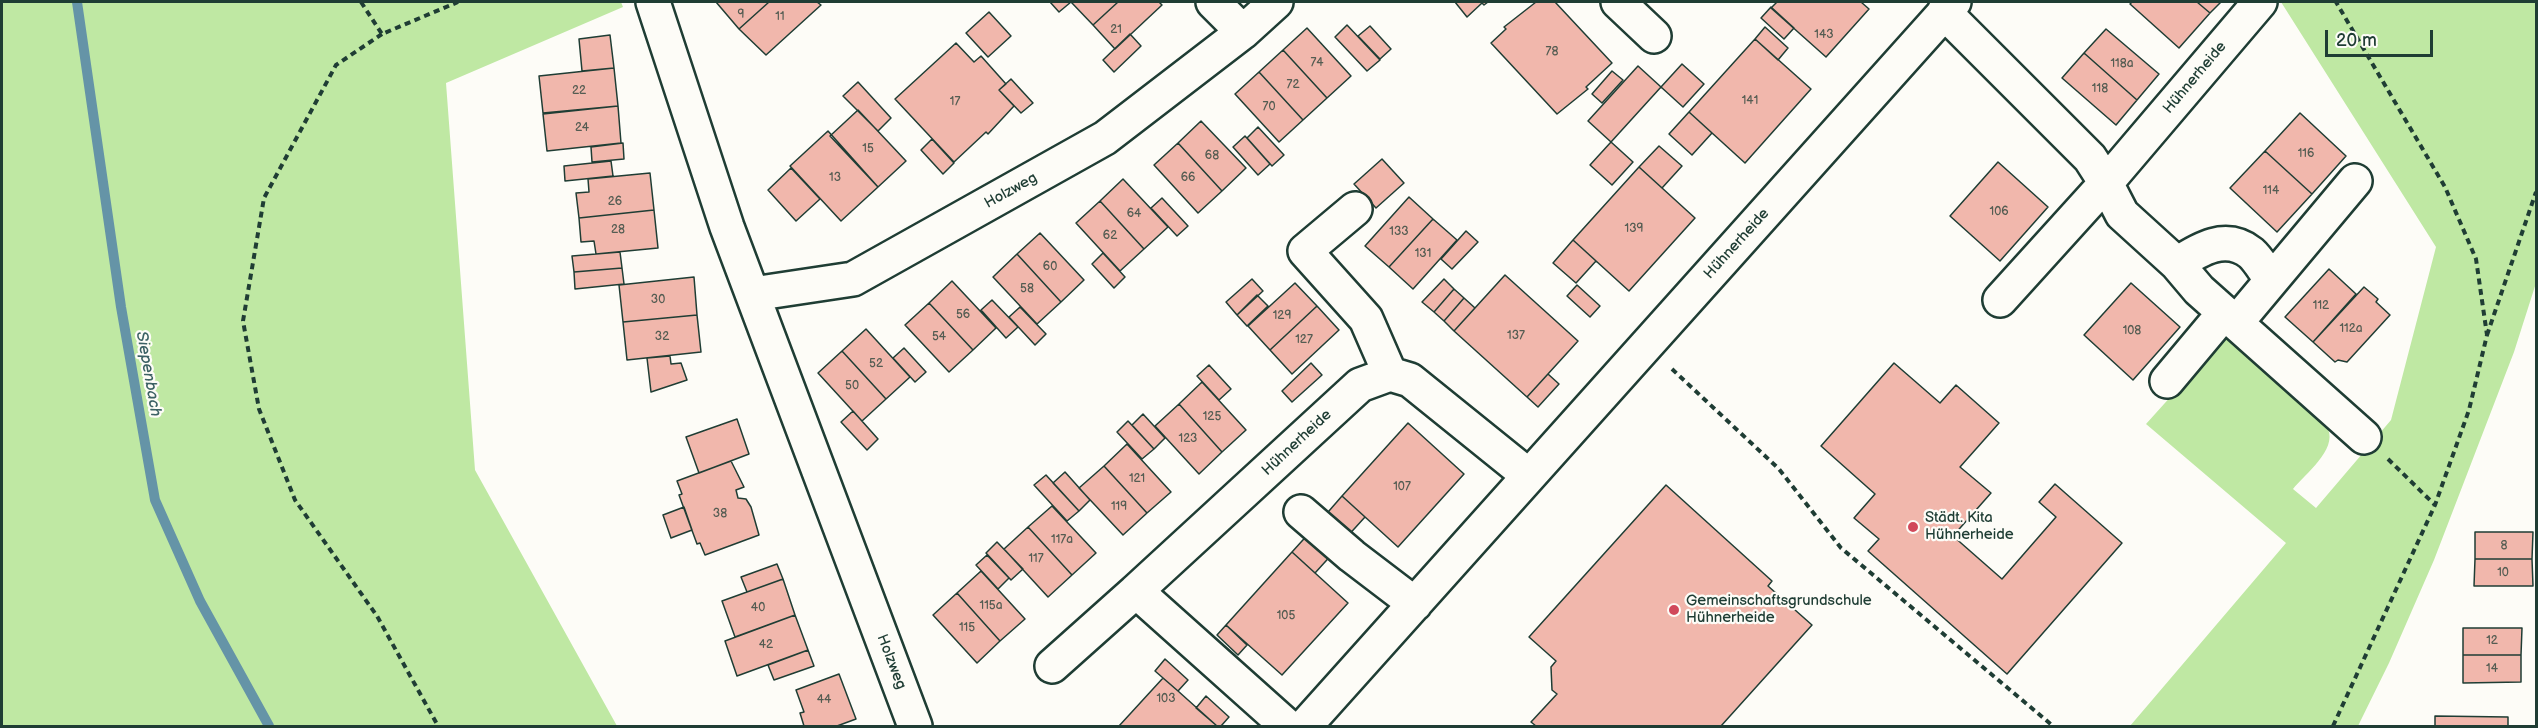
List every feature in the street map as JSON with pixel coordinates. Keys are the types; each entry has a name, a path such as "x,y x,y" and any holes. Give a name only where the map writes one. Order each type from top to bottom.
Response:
{"street":[{"name":"Holzweg","path":"653,2 727,226 915,726"},
{"path":"1213,2 1243,32"},
{"name":"Holzweg","path":"753,294 853,279 1105,138 1243,32 1276,2"},
{"path":"1618,2 1654,36"},
{"name":"Hühnerheide","path":"2000,300 2106,183 2260,2"},
{"name":"Hühnerheide","path":"1305,726 1949,7 2090,158 2122,214 2177,264 2199,290 2364,437"},
{"path":"2167,381 2272,280 2355,181"},
{"path":"1355,209 1305,251 1366,319 1390,375 1410,380 1529,476"},
{"path":"2177,264 2202,248 2219,243 2239,246 2252,254 2272,280"},
{"name":"Hühnerheide","path":"1052,666 1360,385 1390,375"},
{"path":"1300,512 1352,556 1415,604"},
{"path":"1136,591 1287,726"}],"path":[{"path":"361,2 382,34"},
{"path":"438,726 377,616 295,500 259,409 243,321 264,198 336,65 382,34 458,2"},
{"path":"2336,2 2445,187 2476,260 2487,335"},
{"path":"2333,726 2435,505 2469,410 2487,335 2536,192"},
{"path":"1646,345 1779,469 1841,548 2053,726"},
{"path":"2364,437 2435,505"}],"green space":[{"path":"2,2 621,2 623,7 446,83 475,470 617,726 2,726"},
{"path":"2281,2 2536,2 2536,283 2514,352 2434,560 2389,663 2358,726 2130,726 2286,543 2146,424 2228,333 2328,429 2330,437 2324,453 2293,489 2316,508 2391,420 2436,247"}],"building":[{"path":"716,2 769,2 739,29"},
{"path":"769,2 817,2 821,5 766,55 739,29"},
{"path":"1050,2 1071,2 1059,12"},
{"path":"1071,2 1118,2 1093,25"},
{"path":"1118,2 1159,2 1162,5 1115,49 1093,25"},
{"path":"1455,2 1488,2 1484,5 1482,3 1467,17"},
{"path":"1536,2 1555,2 1612,63 1586,87 1588,89 1557,114 1491,43 1506,29 1504,27"},
{"path":"1777,2 1861,2 1869,9 1826,57 1771,8"},
{"path":"2132,2 2197,2 2210,13 2179,48 2130,4"},
{"path":"2197,2 2221,2 2210,13"},
{"path":"1771,7 1794,28 1784,39 1761,18"},
{"path":"989,12 1011,36 988,57 966,33"},
{"path":"1347,25 1380,60 1367,71 1335,37"},
{"path":"1370,26 1391,49 1380,59 1358,36"},
{"path":"1765,27 1788,48 1778,60 1755,39"},
{"path":"1307,28 1351,76 1327,98 1283,50"},
{"path":"2106,29 2159,74 2137,100 2084,53"},
{"path":"1130,34 1141,46 1114,72 1103,60"},
{"path":"610,35 614,68 582,71 579,39"},
{"path":"1755,39 1811,89 1745,163 1689,112"},
{"path":"956,43 974,62 981,56 1006,84 999,90 1014,106 988,134 986,132 954,162 895,99"},
{"path":"1283,50 1327,98 1303,120 1259,72"},
{"path":"2084,53 2137,100 2116,125 2062,78"},
{"path":"1682,64 1704,84 1683,107 1661,87"},
{"path":"1638,66 1661,87 1611,142 1588,121"},
{"path":"614,68 618,106 543,113 539,76"},
{"path":"1612,71 1623,80 1602,103 1592,94"},
{"path":"1259,72 1303,120 1279,142 1235,94"},
{"path":"1011,79 1033,103 1021,113 999,90"},
{"path":"858,82 891,118 878,131 843,96"},
{"path":"618,106 621,143 547,151 543,114"},
{"path":"858,110 906,161 878,187 830,136"},
{"path":"1689,112 1712,133 1692,155 1669,134"},
{"path":"2300,113 2346,156 2312,194 2265,151"},
{"path":"1201,121 1246,168 1222,191 1178,143"},
{"path":"1258,127 1284,155 1272,166 1247,138"},
{"path":"828,131 878,187 841,221 790,166"},
{"path":"1245,136 1270,164 1258,175 1233,147"},
{"path":"932,139 954,163 943,174 921,150"},
{"path":"1611,142 1633,162 1612,185 1590,165"},
{"path":"623,143 624,159 592,162 591,147"},
{"path":"1178,143 1222,191 1198,213 1154,165"},
{"path":"1659,146 1682,166 1662,188 1639,167"},
{"path":"2265,151 2312,194 2277,232 2230,188"},
{"path":"1382,159 1404,183 1376,208 1354,184"},
{"path":"611,161 613,176 565,181 564,166"},
{"path":"1998,162 2048,207 2000,261 1950,216"},
{"path":"1639,167 1695,218 1629,291 1573,240"},
{"path":"791,168 820,199 796,221 768,190"},
{"path":"650,173 654,210 579,218 576,193 589,192 588,179"},
{"path":"1123,179 1168,227 1144,249 1100,201"},
{"path":"1409,197 1433,219 1389,267 1365,246"},
{"path":"1162,198 1188,226 1177,236 1151,208"},
{"path":"1100,201 1144,249 1120,271 1076,223"},
{"path":"654,210 658,248 596,254 594,241 581,242 579,218"},
{"path":"1433,219 1457,240 1413,289 1389,267"},
{"path":"1466,231 1478,242 1452,269 1441,259"},
{"path":"1040,233 1084,280 1061,302 1017,254"},
{"path":"1573,240 1596,261 1576,283 1553,263"},
{"path":"620,252 622,268 574,272 572,256"},
{"path":"1103,253 1125,277 1114,288 1092,264"},
{"path":"1017,254 1061,302 1037,324 993,277"},
{"path":"622,268 624,284 575,289 574,272"},
{"path":"2329,269 2356,294 2313,342 2285,317"},
{"path":"1505,275 1578,341 1527,397 1454,331"},
{"path":"694,277 697,315 623,322 619,285"},
{"path":"1252,279 1263,291 1237,315 1226,302"},
{"path":"1444,279 1454,289 1434,312 1422,302"},
{"path":"952,281 996,328 973,350 929,303"},
{"path":"1295,283 1317,306 1270,350 1248,326"},
{"path":"2131,283 2180,327 2133,380 2084,335"},
{"path":"1577,285 1600,306 1590,317 1567,296"},
{"path":"2364,287 2378,299 2376,302 2390,315 2347,362 2338,360 2335,362 2313,342"},
{"path":"1454,289 1464,298 1444,321 1434,312"},
{"path":"1257,295 1268,306 1247,326 1237,315"},
{"path":"1464,298 1475,308 1454,331 1444,321"},
{"path":"992,300 1018,327 1006,338 981,310"},
{"path":"929,303 973,350 949,372 905,325"},
{"path":"1317,306 1339,330 1292,374 1270,350"},
{"path":"1020,307 1046,334 1035,345 1009,317"},
{"path":"697,315 701,352 627,360 623,322"},
{"path":"866,329 910,377 886,399 842,351"},
{"path":"904,348 926,372 915,382 893,358"},
{"path":"842,351 886,399 862,421 818,373"},
{"path":"670,356 671,364 681,363 687,380 651,392 647,358"},
{"path":"1311,363 1322,375 1292,402 1282,391"},
{"name":"Städt. Kita Hühnerheide","path":"1894,363 1940,403 1956,385 1999,423 1960,467 1991,493 1953,536 2002,579 2056,517 2039,502 2055,484 2122,543 2007,674 1868,551 1879,539 1854,518 1875,494 1821,446"},
{"path":"1209,365 1231,389 1219,400 1197,376"},
{"path":"1548,374 1559,384 1538,407 1527,397"},
{"path":"1202,382 1246,430 1222,452 1179,404"},
{"path":"1179,404 1222,452 1199,474 1155,426"},
{"path":"853,411 878,439 867,450 841,422"},
{"path":"1143,414 1165,438 1154,449 1132,425"},
{"path":"737,419 749,454 699,473 686,437"},
{"path":"1128,421 1154,449 1142,459 1117,432"},
{"path":"1408,423 1464,474 1398,547 1342,496"},
{"path":"1127,444 1171,492 1147,513 1104,466"},
{"path":"731,461 744,487 736,490 738,498 746,499 751,507 759,535 705,555 700,543 697,544 679,495 682,494 677,481"},
{"path":"1104,466 1147,513 1123,535 1079,488"},
{"path":"1065,472 1090,500 1079,511 1053,483"},
{"path":"1046,475 1079,511 1067,521 1034,485"},
{"name":"Gemeinschaftsgrundschule Hühnerheide","path":"1666,485 1772,581 1768,586 1812,625 1721,726 1536,726 1531,722 1557,694 1552,690 1551,667 1556,661 1529,637"},
{"path":"1342,496 1365,517 1345,539 1322,519"},
{"path":"1052,506 1096,553 1072,575 1028,527"},
{"path":"684,507 692,530 671,538 663,515"},
{"path":"1028,527 1072,575 1048,597 1004,549"},
{"path":"1312,530 1335,551 1315,573 1292,552"},
{"path":"2475,532 2533,532 2532,559 2475,559"},
{"path":"997,542 1023,569 1011,580 986,553"},
{"path":"1292,552 1348,603 1282,675 1226,625"},
{"path":"987,555 1009,578 998,589 976,565"},
{"path":"2475,559 2532,559 2533,586 2474,586"},
{"path":"777,564 783,579 747,592 741,577"},
{"path":"981,571 1025,619 1000,641 957,593"},
{"path":"783,579 795,615 735,637 722,601"},
{"path":"957,593 1000,641 977,663 933,615"},
{"path":"795,615 808,650 737,676 725,641"},
{"path":"1226,625 1247,645 1238,655 1217,635"},
{"path":"2463,628 2522,628 2521,655 2463,655"},
{"path":"808,650 814,666 774,680 768,665"},
{"path":"2463,655 2521,655 2521,682 2463,683"},
{"path":"1165,659 1188,680 1178,691 1155,671"},
{"path":"839,674 856,719 837,726 804,726 800,713 804,712 796,690"},
{"path":"1163,678 1178,691 1217,726 1119,726"},
{"path":"1206,696 1229,717 1221,726 1217,726 1196,708"},
{"path":"2435,716 2508,717 2508,726 2435,726"}],"waterway":[{"name":"Siepenbach","path":"77,2 121,307 155,500 200,601 269,726"}],"place":[{"name":"Städt. Kita Hühnerheide","path":"1913,527"},
{"name":"Gemeinschaftsgrundschule Hühnerheide","path":"1674,610"}]}
